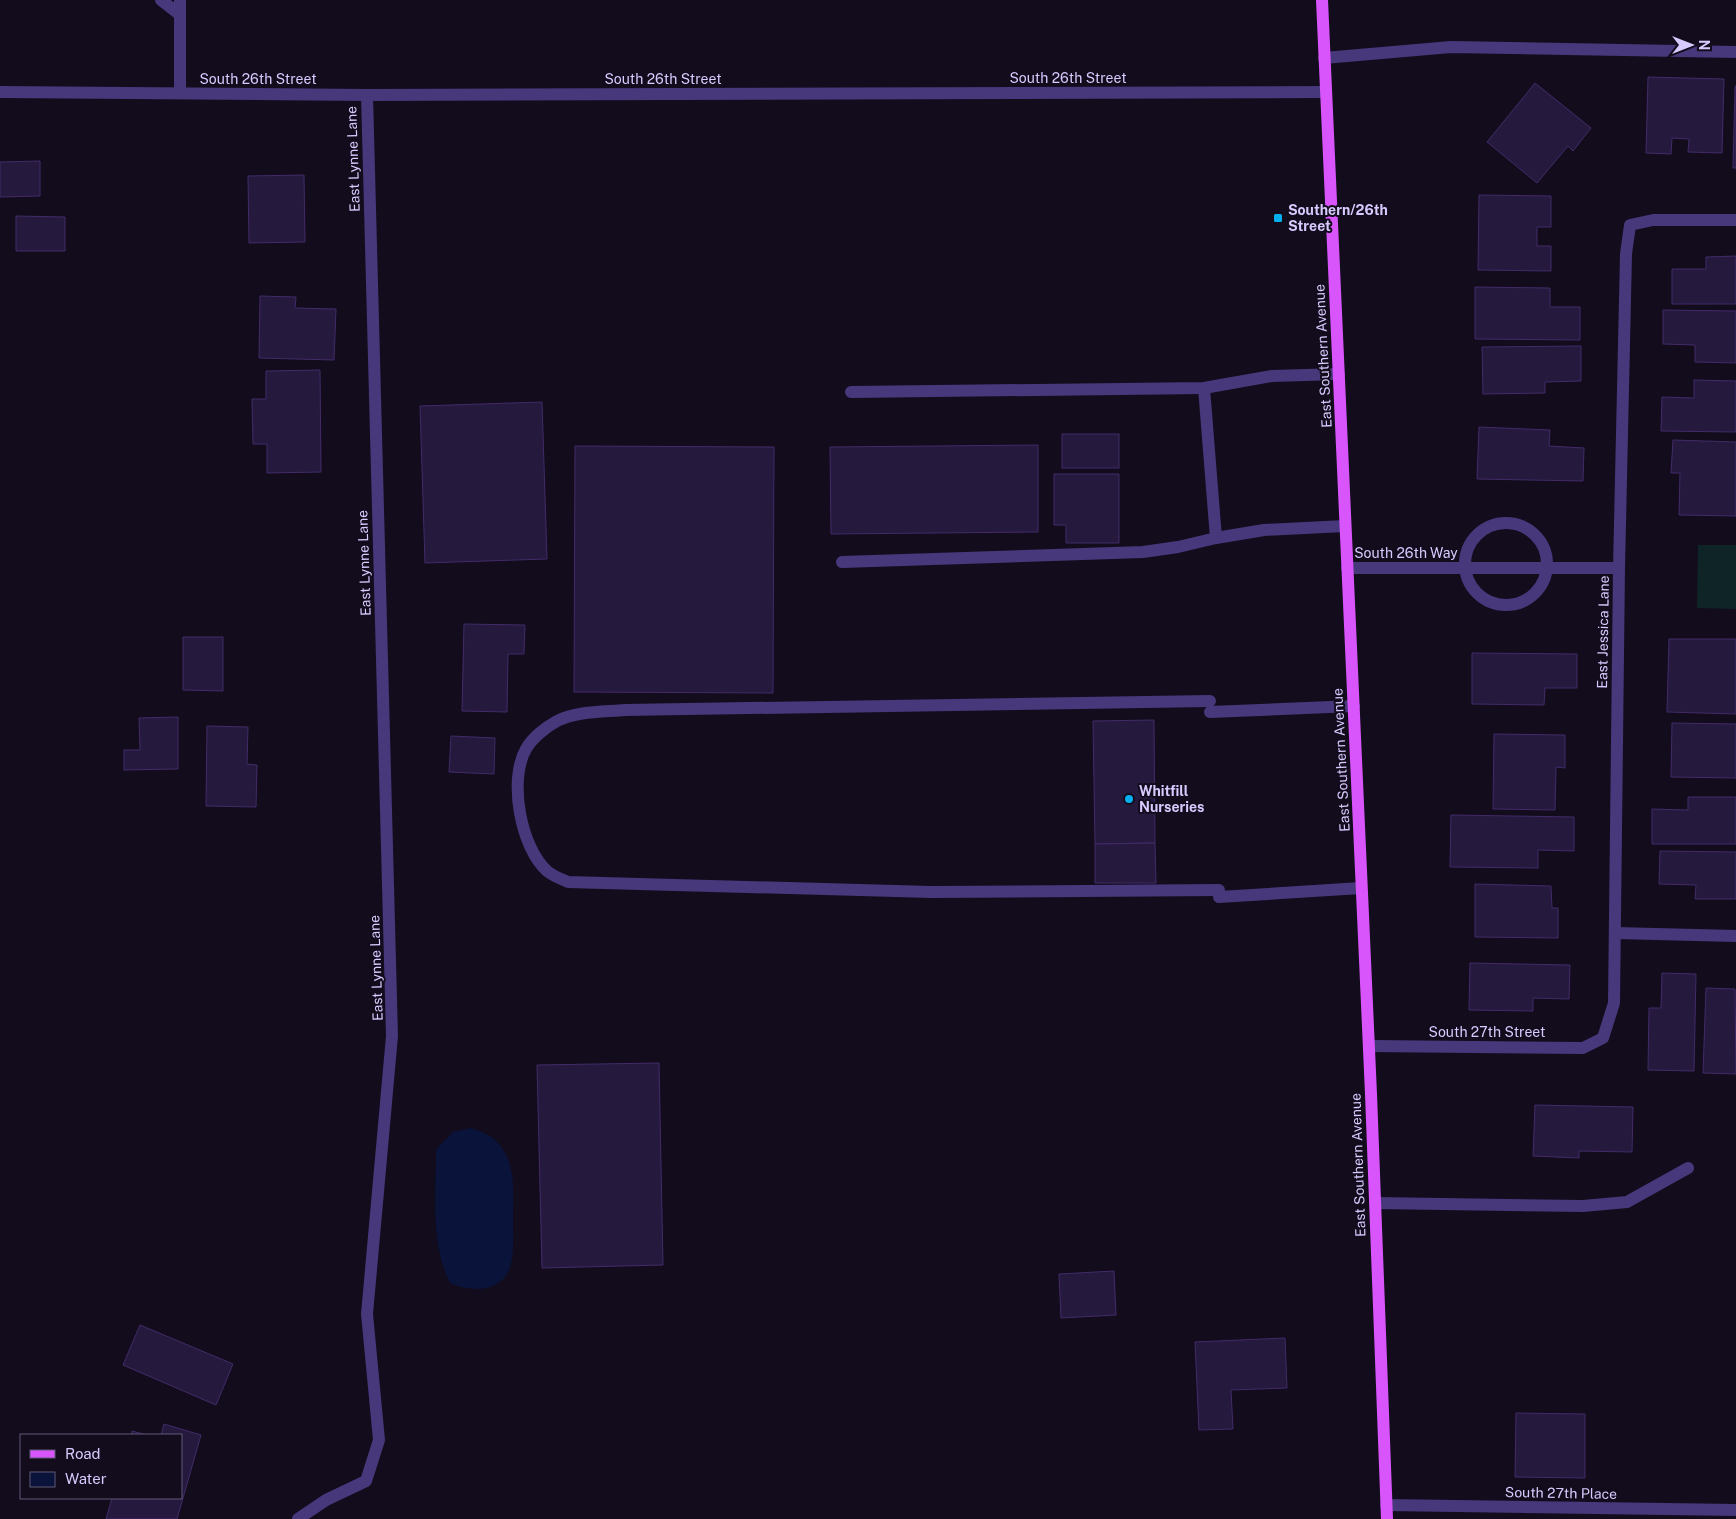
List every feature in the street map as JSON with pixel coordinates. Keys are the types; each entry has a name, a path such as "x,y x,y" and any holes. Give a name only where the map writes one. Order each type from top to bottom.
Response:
{"main road":[{"name":"East Southern Avenue","path":"1322,0 1369,1046 1387,1519"}],"street":[{"path":"162,0 179,14"},
{"path":"180,0 180,93"},
{"path":"1324,58 1451,47 1736,52"},
{"name":"South 26th Street","path":"0,92 367,95 1326,92"},
{"name":"East Lynne Lane","path":"298,1519 326,1500 366,1481 379,1440 367,1314 392,1032 367,95"},
{"name":"East Jessica Lane","path":"1603,1038 1614,1003 1619,568 1626,254 1630,225 1653,220 1736,220"},
{"path":"851,392 1204,388 1272,376 1339,374"},
{"path":"1204,388 1216,538"},
{"name":"South 26th Way","path":"1506,522 1520,525 1532,532 1546,554 1547,568 1535,592 1525,600 1512,604 1499,604 1487,600 1476,592 1469,581 1465,568 1466,554 1480,531 1492,525 1506,522"},
{"path":"842,562 1143,552 1178,548 1216,538 1264,530 1345,526"},
{"name":"South 26th Way","path":"1347,568 1619,568"},
{"path":"1354,706 625,710 580,714 558,721 538,735 525,750 519,771 518,799 522,826 532,852 548,872 568,882 931,892 1219,893 1361,888"},
{"path":"1615,933 1736,936"},
{"name":"South 27th Street","path":"1369,1046 1583,1048 1603,1038"},
{"path":"1375,1203 1583,1206 1627,1202 1688,1168"},
{"name":"South 27th Place","path":"1386,1505 1736,1510"}],"green space":[{"path":"1698,545 1736,545 1736,609 1697,608"}],"water":[{"path":"471,1128 482,1132 498,1143 508,1160 513,1179 513,1248 509,1269 504,1278 497,1284 480,1289 470,1289 450,1283 439,1252 435,1201 436,1150 453,1132"}],"building":[{"path":"1648,77 1724,79 1722,153 1688,152 1689,139 1672,138 1671,154 1646,153"},
{"path":"1535,83 1591,128 1573,151 1568,146 1537,183 1487,142"},
{"path":"1735,86 1736,168 1733,168"},
{"path":"40,161 40,196 0,197 0,162"},
{"path":"304,175 305,242 249,243 248,176"},
{"path":"1479,195 1551,196 1551,227 1537,227 1537,246 1551,246 1551,271 1478,270"},
{"path":"16,216 65,217 65,251 16,251"},
{"path":"1736,256 1736,304 1672,304 1672,269 1706,269 1706,257"},
{"path":"1475,287 1550,288 1550,307 1580,307 1580,340 1475,339"},
{"path":"260,296 296,297 295,308 336,309 334,360 259,358"},
{"path":"1663,310 1736,311 1736,363 1695,362 1695,345 1663,344"},
{"path":"1581,346 1581,381 1545,382 1545,393 1483,394 1482,347"},
{"path":"320,370 321,472 267,473 267,444 253,444 252,399 266,399 266,371"},
{"path":"1694,380 1736,381 1736,432 1661,431 1662,397 1694,398"},
{"path":"542,402 547,559 425,563 420,406"},
{"path":"1479,427 1550,430 1549,446 1584,448 1583,481 1477,479"},
{"path":"1062,434 1119,434 1119,468 1062,468"},
{"path":"1673,440 1736,442 1736,516 1679,515 1680,473 1671,473"},
{"path":"1038,445 1038,532 831,534 830,447"},
{"path":"575,446 774,447 773,693 574,692"},
{"path":"1054,474 1119,474 1119,543 1066,543 1066,525 1054,525"},
{"path":"464,624 525,625 524,654 508,654 507,712 462,711"},
{"path":"183,637 223,637 223,691 183,690"},
{"path":"1669,639 1736,639 1736,714 1667,712"},
{"path":"1472,653 1577,654 1577,688 1545,688 1544,705 1472,704"},
{"path":"178,717 178,769 124,770 124,750 140,750 139,718"},
{"path":"1154,720 1155,843 1095,844 1093,721"},
{"path":"1672,723 1736,724 1736,778 1671,777"},
{"path":"207,726 248,727 247,764 257,765 256,807 206,806"},
{"path":"1494,734 1565,735 1565,768 1556,767 1555,810 1493,809"},
{"path":"451,736 495,738 494,774 449,772"},
{"path":"1688,797 1736,797 1736,844 1652,844 1652,809 1688,810"},
{"path":"1451,815 1574,817 1574,851 1538,850 1538,868 1450,867"},
{"path":"1155,843 1156,883 1095,883 1095,844"},
{"path":"1660,851 1736,852 1736,899 1695,899 1696,885 1659,884"},
{"path":"1475,884 1551,886 1552,908 1558,908 1558,938 1475,937"},
{"path":"1470,963 1570,965 1569,999 1533,998 1533,1011 1469,1010"},
{"path":"1662,973 1696,974 1694,1071 1648,1070 1649,1008 1661,1008"},
{"path":"1706,988 1735,989 1736,1074 1703,1073"},
{"path":"659,1063 663,1265 542,1268 537,1065"},
{"path":"1535,1105 1633,1107 1632,1152 1579,1151 1579,1158 1533,1156"},
{"path":"1114,1271 1116,1315 1061,1318 1059,1274"},
{"path":"140,1325 233,1364 216,1405 123,1365"},
{"path":"1285,1338 1287,1388 1231,1390 1233,1429 1199,1430 1195,1342"},
{"path":"1516,1413 1585,1414 1585,1478 1515,1477"},
{"path":"164,1424 201,1435 177,1519 106,1519 112,1499 182,1499 182,1434 161,1434"},
{"path":"132,1431 143,1434 131,1434"}],"place":[{"name":"Southern/26th Street","path":"1278,218"},
{"name":"Whitfill Nurseries","path":"1129,799"}]}
